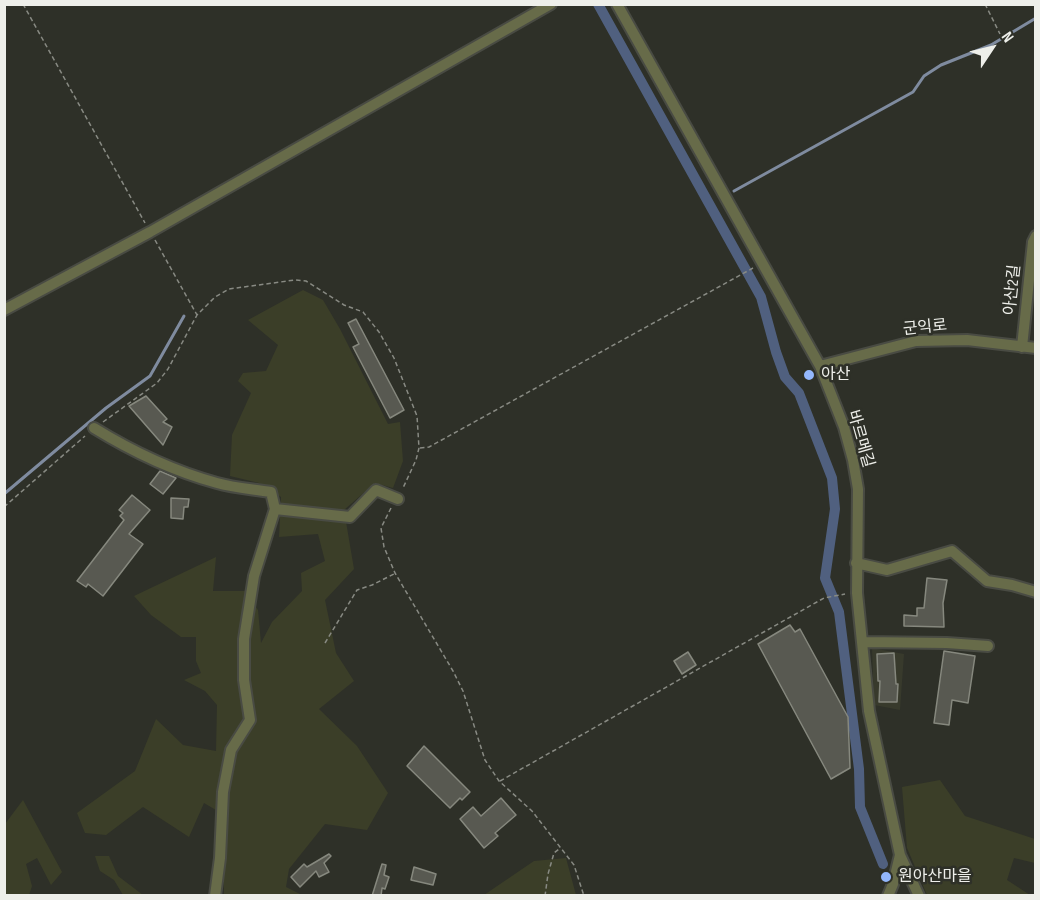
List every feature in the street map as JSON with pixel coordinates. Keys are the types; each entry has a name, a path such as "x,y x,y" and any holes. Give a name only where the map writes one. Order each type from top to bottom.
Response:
{"street":[{"path":"4,310 150,232 551,4"},
{"name":"바르메길","path":"617,4 819,366 844,427 858,489 857,593 869,711 900,855 888,896"},
{"name":"아산2길","path":"1022,347 1035,236"},
{"name":"군익로","path":"819,366 916,341 967,340 1035,348"},
{"path":"94,428 131,451 171,468 218,483 272,492 275,509 254,576 244,639 244,680 250,720 231,750 223,792 216,896"},
{"path":"275,509 350,517 376,490 398,499"},
{"path":"856,563 887,570 952,551 987,581 1035,592"},
{"path":"862,642 988,646"},
{"path":"900,855 919,896"}],"path":[{"path":"23,4 198,315"},
{"path":"985,4 1000,34"},
{"path":"419,448 429,447 754,267"},
{"path":"324,643 357,590 395,573"},
{"path":"499,781 824,598 845,595"},
{"path":"545,896 554,853 560,849"}],"shaded area":[{"path":"303,290 323,300 388,424 400,422 403,461 393,488 375,483 344,510 354,569 325,600 336,653 354,681 319,709 357,746 388,793 367,830 325,824 289,869 286,887 302,895 224,895 221,813 204,803 189,837 143,807 106,835 85,833 77,813 135,771 156,719 183,745 216,751 217,705 205,691 184,680 201,673 196,661 196,637 181,637 151,615 134,596 216,557 213,591 245,591 258,610 261,643 272,622 302,591 301,573 325,561 318,534 279,537 281,497 259,483 230,476 232,435 251,393 238,381 243,373 266,371 278,345 248,320"},
{"path":"872,648 904,654 900,710 874,705"},
{"path":"940,780 965,816 1035,839 1035,863 1014,858 1007,880 1030,895 927,895 907,848 902,787"},
{"path":"23,800 62,872 51,885 37,858 26,864 32,886 29,895 5,895 5,824"},
{"path":"95,856 109,856 118,876 143,895 123,895 114,880 100,871"},
{"path":"566,858 576,895 484,895 534,861"}],"building":[{"path":"356,319 404,410 390,418 353,347 359,344 348,323"},
{"path":"146,396 167,419 163,422 172,427 163,445 129,406"},
{"path":"160,471 176,478 163,494 150,484"},
{"path":"132,495 150,510 129,534 143,544 103,596 88,584 86,587 77,581 124,520 120,516 123,513 119,510"},
{"path":"171,498 189,499 188,507 184,507 183,519 171,518"},
{"path":"927,578 947,580 943,603 944,627 904,626 904,615 917,616 917,608 924,608"},
{"path":"790,625 795,632 800,629 848,717 850,768 831,779 758,644"},
{"path":"944,651 975,656 968,703 952,700 949,725 934,723"},
{"path":"688,652 696,665 682,674 674,661"},
{"path":"894,653 896,684 898,684 897,702 879,702 880,681 878,681 877,654"},
{"path":"424,746 470,792 450,808 407,766"},
{"path":"501,798 516,815 495,833 498,836 484,848 460,819 473,807 481,816"},
{"path":"329,854 331,856 324,863 329,872 319,877 316,871 300,887 291,877 304,864 307,867"},
{"path":"382,864 386,865 384,875 389,877 385,889 382,888 381,896 372,896"},
{"path":"414,867 436,874 433,885 411,880"}],"waterway":[{"path":"598,4 761,297 785,377 799,393 832,478 835,509 825,578 839,612 859,769 860,807 883,864"},
{"path":"734,191 913,92 924,76 941,65 991,45 1036,18"},
{"path":"4,494 106,408 150,376 184,316"}],"place":[{"name":"아산","path":"809,375"},
{"name":"원아산마을","path":"886,877"}]}
